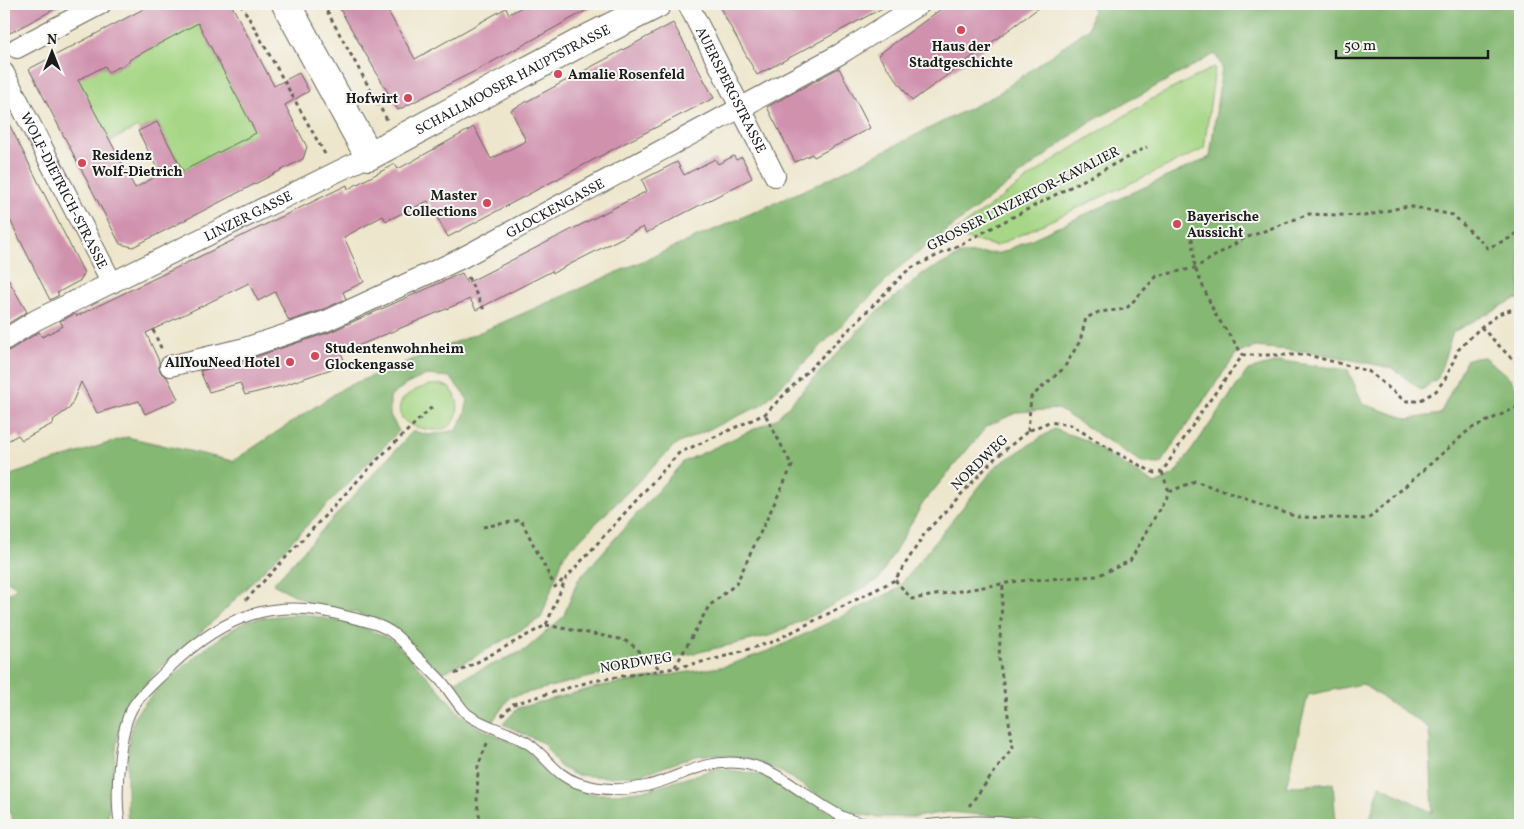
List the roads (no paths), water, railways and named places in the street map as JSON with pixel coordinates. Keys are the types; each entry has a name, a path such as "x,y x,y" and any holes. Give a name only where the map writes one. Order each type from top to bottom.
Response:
{"street":[{"path":"17,48 101,4"},
{"path":"286,4 369,156"},
{"name":"SCHALLMOOSER HAUPTSTRASSE","path":"369,156 574,46 657,4"},
{"name":"AUERSPERGSTRASSE","path":"688,4 776,176"},
{"name":"GLOCKENGASSE","path":"170,366 245,348 326,322 460,259 840,54 920,4"},
{"name":"WOLF-DIETRICH-STRASSE","path":"7,80 124,283"},
{"name":"LINZER GASSE","path":"4,340 36,320 124,283 369,156"}],"lane":[{"path":"120,825 118,815 120,763 125,726 133,707 144,693 181,656 221,626 248,614 282,607 310,608 340,614 381,626 396,635 442,682 466,713 479,721 528,743 558,772 575,782 596,789 621,789 646,786 702,765 720,762 741,763 764,768 842,817 871,825"},
{"path":"928,825 958,821 995,821 1025,825"}],"place":[{"name":"Haus der Stadtgeschichte","path":"961,30"},
{"name":"Amalie Rosenfeld","path":"558,74"},
{"name":"Hofwirt","path":"408,98"},
{"name":"Residenz Wolf-Dietrich","path":"82,163"},
{"name":"Master Collections","path":"487,203"},
{"name":"Bayerische Aussicht","path":"1177,224"},
{"name":"Studentenwohnheim Glockengasse","path":"315,356"},
{"name":"AllYouNeed Hotel","path":"290,362"}]}
